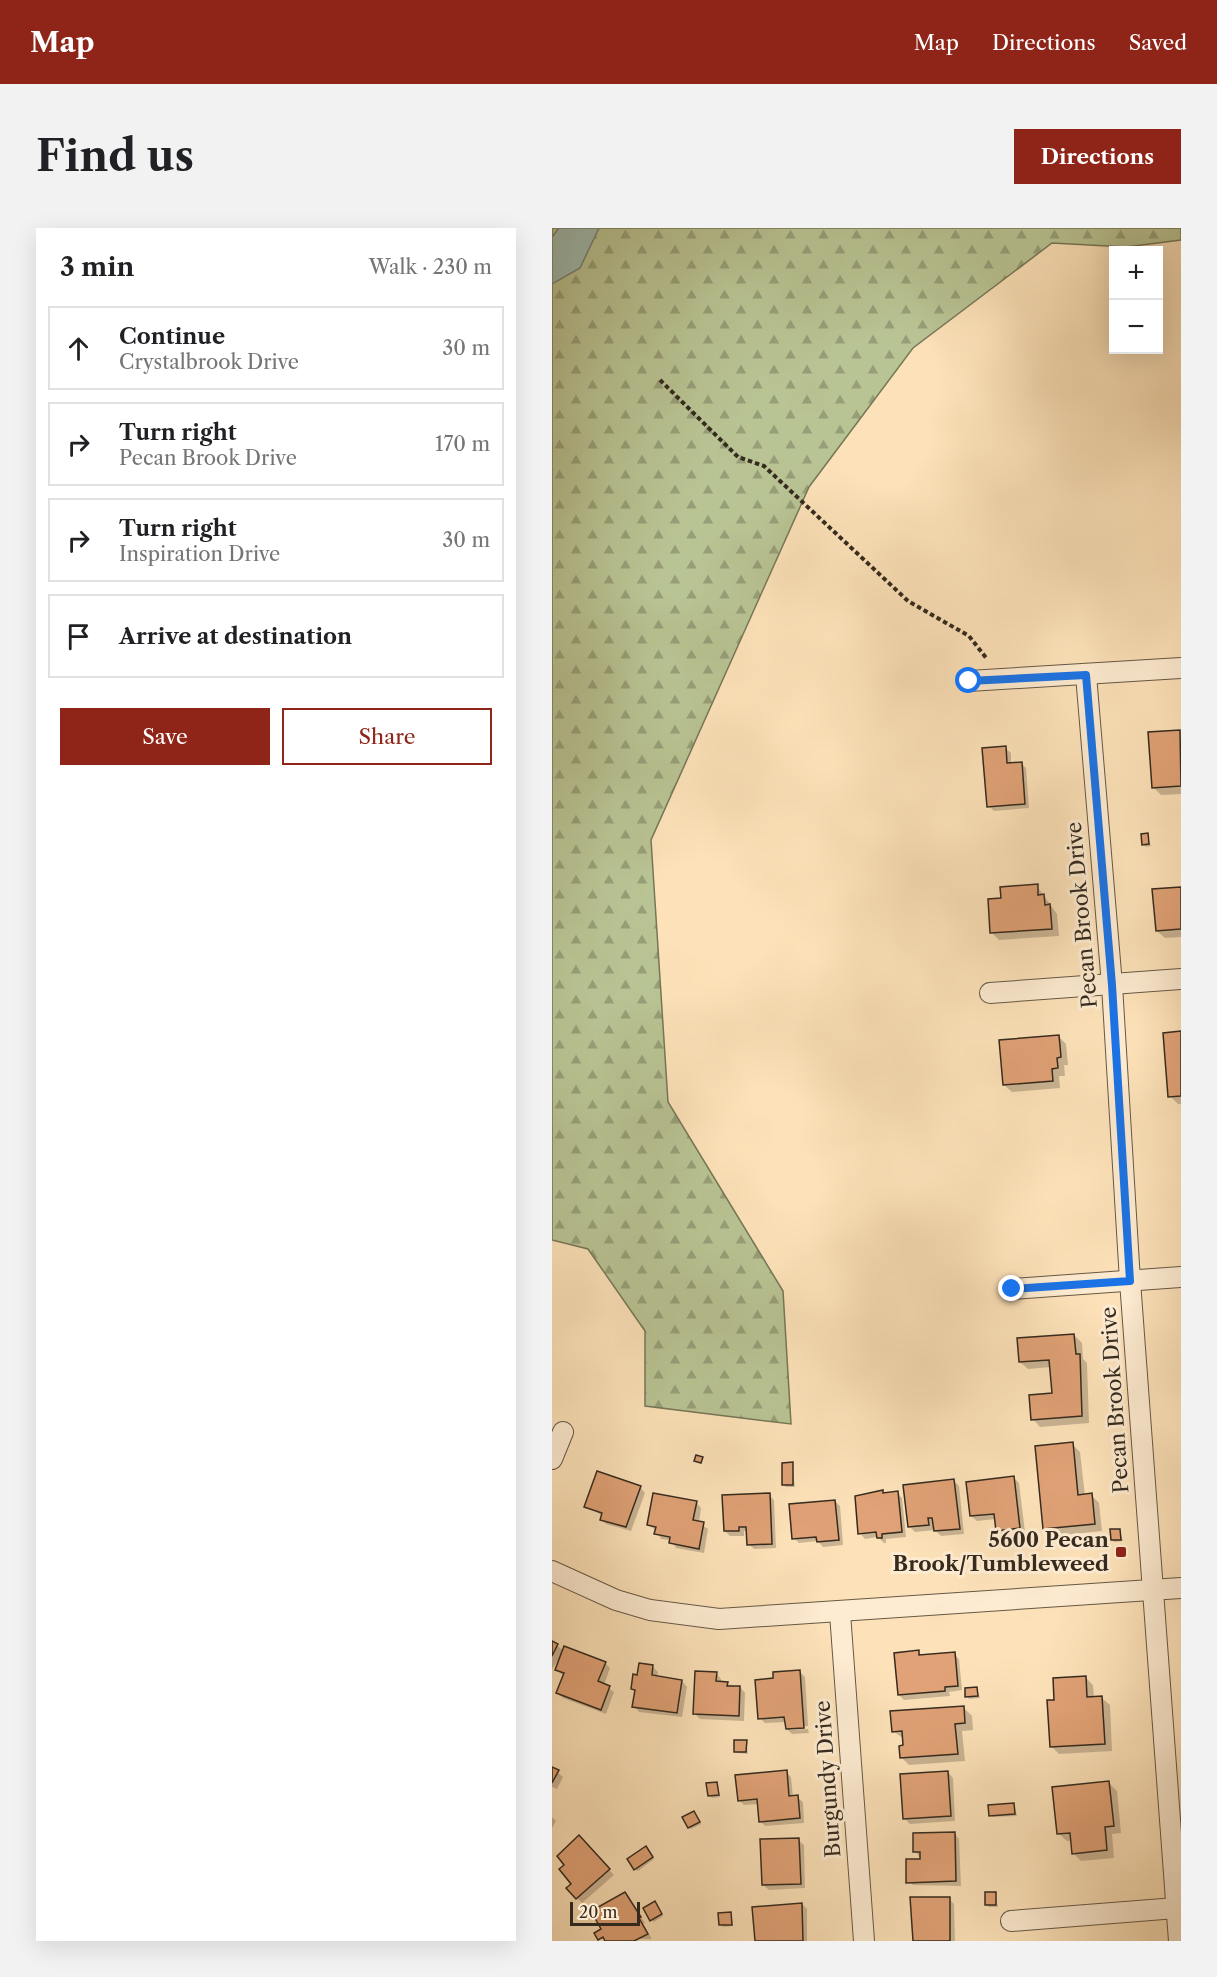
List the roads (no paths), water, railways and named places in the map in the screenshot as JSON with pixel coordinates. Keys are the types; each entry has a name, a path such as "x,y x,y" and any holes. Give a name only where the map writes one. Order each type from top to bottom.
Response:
{"street":[{"path":"969,681 1181,669"},
{"name":"Pecan Brook Drive","path":"1086,675 1112,985 1130,1281 1179,1941"},
{"path":"990,993 1181,979"},
{"path":"1012,1289 1181,1277"},
{"path":"552,1459 563,1432"},
{"path":"552,1571 616,1600 682,1616 719,1619 840,1613 1181,1588"},
{"name":"Burgundy Drive","path":"840,1613 864,1941"},
{"path":"1011,1921 1176,1908"}],"place":[{"name":"5600 Pecan Brook/Tumbleweed","path":"1121,1552"}]}
